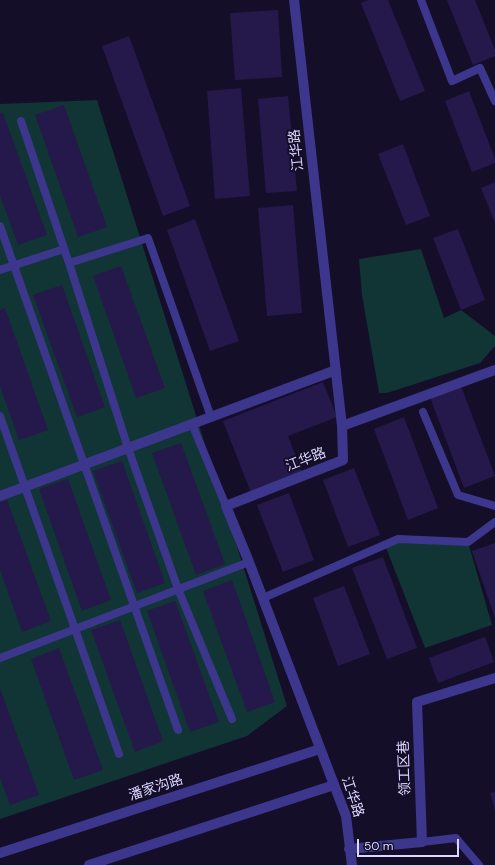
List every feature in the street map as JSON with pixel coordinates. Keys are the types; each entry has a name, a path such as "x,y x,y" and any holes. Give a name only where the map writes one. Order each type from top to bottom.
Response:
{"street":[{"name":"江华路","path":"294,0 342,426 343,460 226,506 263,598 346,816 352,865"},
{"path":"0,496 336,370"},
{"path":"342,426 495,370"},
{"name":"领工区巷","path":"422,842 417,702 495,678"},
{"name":"潘家沟路","path":"0,853 320,749"},
{"path":"89,865 334,785"},
{"path":"349,850 422,842"}],"lane":[{"path":"421,0 452,80 480,68 495,102"},
{"path":"22,121 128,448 178,589 232,719"},
{"path":"0,226 178,730"},
{"path":"69,263 148,238 211,417"},
{"path":"0,270 64,249"},
{"path":"423,412 458,495 495,506"},
{"path":"0,416 119,754"},
{"path":"192,424 226,506"},
{"path":"263,598 398,540 468,542 495,522"},
{"path":"0,658 249,562"},
{"path":"422,842 456,838 479,865"}],"green space":[{"path":"97,100 287,706 247,736 0,819 0,104"},
{"path":"421,249 444,318 461,310 495,336 495,346 480,363 387,393 379,393 362,295 359,259"},
{"path":"398,539 468,542 492,625 425,648 385,545"}],"building":[{"path":"368,0 388,0 425,91 400,101 361,3"},
{"path":"447,0 475,0 495,50 495,56 473,65"},
{"path":"278,10 282,77 235,80 230,13"},
{"path":"129,36 190,206 163,216 102,46"},
{"path":"241,88 250,196 215,199 207,91"},
{"path":"469,91 495,159 495,163 472,172 445,101"},
{"path":"288,96 297,191 266,193 258,99"},
{"path":"64,105 107,227 78,237 35,115"},
{"path":"3,113 47,235 18,245 0,195 0,114"},
{"path":"403,144 430,216 406,225 378,154"},
{"path":"495,182 495,223 481,188"},
{"path":"293,205 302,313 267,316 258,208"},
{"path":"195,219 239,341 210,351 167,230"},
{"path":"458,229 485,300 461,310 433,238"},
{"path":"121,266 165,388 136,398 93,276"},
{"path":"62,285 105,407 77,417 33,295"},
{"path":"5,308 48,430 19,440 0,386 0,310"},
{"path":"323,382 337,417 288,436 302,472 251,493 223,421"},
{"path":"461,386 495,476 464,488 430,397"},
{"path":"404,417 438,508 408,520 374,429"},
{"path":"181,443 225,564 196,575 152,453"},
{"path":"122,461 165,583 137,593 93,471"},
{"path":"354,468 380,535 348,547 323,480"},
{"path":"68,479 111,600 82,611 39,489"},
{"path":"289,493 314,560 283,572 257,505"},
{"path":"7,500 51,621 22,632 0,570 0,502"},
{"path":"495,543 495,618 472,551"},
{"path":"383,557 417,648 387,659 352,568"},
{"path":"232,580 275,702 247,712 203,591"},
{"path":"344,586 370,654 338,666 313,598"},
{"path":"175,601 219,722 190,732 147,611"},
{"path":"120,620 163,741 135,752 91,630"},
{"path":"485,637 494,662 438,683 429,658"},
{"path":"59,648 103,770 74,780 31,659"},
{"path":"0,688 39,795 10,805 0,778"},
{"path":"495,792 495,810 490,793"}]}
